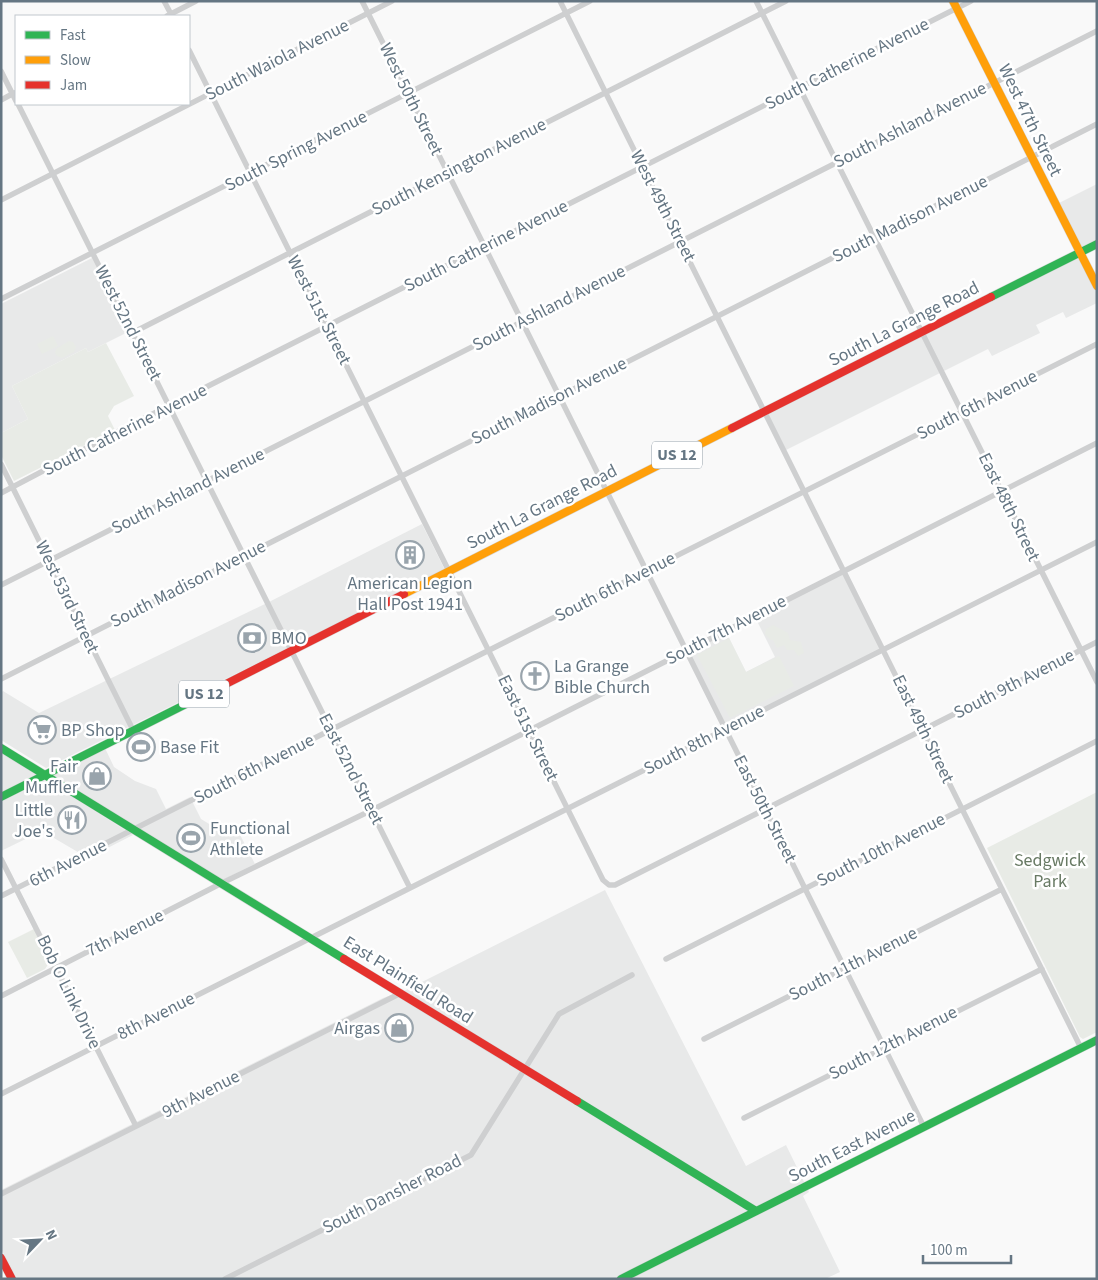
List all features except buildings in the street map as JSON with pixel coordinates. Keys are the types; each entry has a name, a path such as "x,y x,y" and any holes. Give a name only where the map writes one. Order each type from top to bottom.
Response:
{"main road":[{"name":"West 47th Street","path":"955,5 1097,286"},
{"name":"South La Grange Road","path":"1,797 1097,244"},
{"name":"East Plainfield Road","path":"1,748 756,1211"},
{"name":"South East Avenue","path":"621,1279 1097,1040"},
{"path":"1,1258 12,1279"}],"street":[{"path":"164,1 170,15"},
{"path":"172,15 196,1"},
{"name":"West 50th Street","path":"362,1 606,491"},
{"name":"South Waiola Avenue","path":"190,105 392,1"},
{"name":"West 49th Street","path":"560,1 765,411"},
{"name":"South Spring Avenue","path":"1,300 590,1"},
{"name":"East 48th Street","path":"756,1 1097,682"},
{"name":"South Kensington Avenue","path":"132,333 786,1"},
{"name":"South Catherine Avenue","path":"1,493 327,326 800,88 955,5 971,1"},
{"name":"South Ashland Avenue","path":"1,585 1097,31"},
{"name":"West 51st Street","path":"190,52 449,571"},
{"name":"West 52nd Street","path":"1,71 15,93"},
{"path":"1,100 15,93"},
{"name":"West 52nd Street","path":"18,105 292,650"},
{"name":"South Waiola Avenue","path":"1,200 189,105"},
{"name":"South Madison Avenue","path":"1,679 1097,124"},
{"name":"South 6th Avenue","path":"134,830 1097,344"},
{"name":"East 49th Street","path":"765,411 1081,1048"},
{"name":"South 7th Avenue","path":"222,883 372,810 1097,443"},
{"name":"West 53rd Street","path":"1,464 134,730"},
{"name":"East 50th Street","path":"606,491 924,1127"},
{"name":"South 8th Avenue","path":"312,939 1097,542"},
{"name":"East 51st Street","path":"449,571 603,880 609,884"},
{"name":"South 9th Avenue","path":"609,884 615,885 1097,642"},
{"name":"East 52nd Street","path":"292,650 410,888"},
{"name":"South 10th Avenue","path":"666,959 1097,741"},
{"name":"6th Avenue","path":"1,896 134,830"},
{"name":"Bob O Link Drive","path":"1,859 136,1126"},
{"name":"7th Avenue","path":"1,996 222,883"},
{"name":"South 11th Avenue","path":"704,1039 1002,889"},
{"name":"8th Avenue","path":"1,1094 312,939"},
{"name":"South 12th Avenue","path":"744,1118 1042,969"},
{"name":"South Dansher Road","path":"225,1279 471,1155 559,1014 632,975"},
{"name":"9th Avenue","path":"1,1194 401,993"}],"shaded area":[{"path":"1097,184 1097,245 1082,253 1057,204"},
{"path":"1080,256 1097,289 1097,303 1066,318 1063,312 1036,325 1040,333 992,356 988,349 786,450 767,413"},
{"path":"92,258 128,332 88,352 86,348 12,386 28,419 1,433 1,304"},
{"path":"422,524 445,570 46,768 1,740 1,693 3,691 39,713 267,603"},
{"path":"844,573 882,649 726,728 687,651 726,632 746,672 775,657 755,617"},
{"path":"104,746 114,767 135,781 156,789 166,809 190,797 201,819 224,833 236,827 255,864 223,880 48,775"},
{"path":"1,752 42,775 1,794"},
{"path":"45,780 133,835 88,858 42,831 1,851 1,802"},
{"path":"605,890 746,1166 786,1145 809,1192 803,1196 840,1272 825,1279 17,1279 1,1249 1,1190 383,998 406,990"}],"green space":[{"path":"53,336 58,346 42,354 37,344"},
{"path":"69,341 73,342 76,347 74,352 62,358 57,356 55,353 56,349"},
{"path":"106,343 134,396 114,406 108,416 115,430 14,481 1,455 1,433 28,419 12,386 86,348 88,352"},
{"path":"773,625 788,633 790,640 801,642 804,653 798,656 794,650 787,650 784,645 777,648 773,640 765,634 766,629"},
{"path":"729,638 746,672 779,656 794,686 730,718 697,655"},
{"name":"Sedgwick Park","path":"1097,792 1097,1032 1083,1039 1080,1037 987,848"},
{"path":"34,929 49,963 45,969 27,978 8,942"}],"traffic: fast":[{"path":"991,297 1097,244"},
{"path":"1,797 218,688"},
{"path":"1,748 344,959"},
{"path":"621,1279 1097,1040"},
{"path":"577,1101 756,1211"}],"traffic: slow":[{"path":"953,1 1097,286"},
{"path":"404,594 732,428"}],"traffic: jam":[{"path":"732,428 991,297"},
{"path":"218,688 404,594"},
{"path":"344,959 577,1101"},
{"path":"1,1258 12,1279"}],"place":[{"name":"American Legion Hall Post 1941","path":"410,555"},
{"name":"BMO","path":"252,638"},
{"name":"La Grange Bible Church","path":"535,676"},
{"name":"BP Shop","path":"42,730"},
{"name":"Base Fit","path":"141,747"},
{"name":"Fair Muffler","path":"97,776"},
{"name":"Little Joe's","path":"72,820"},
{"name":"Functional Athlete","path":"191,838"},
{"name":"Airgas","path":"399,1028"}]}
